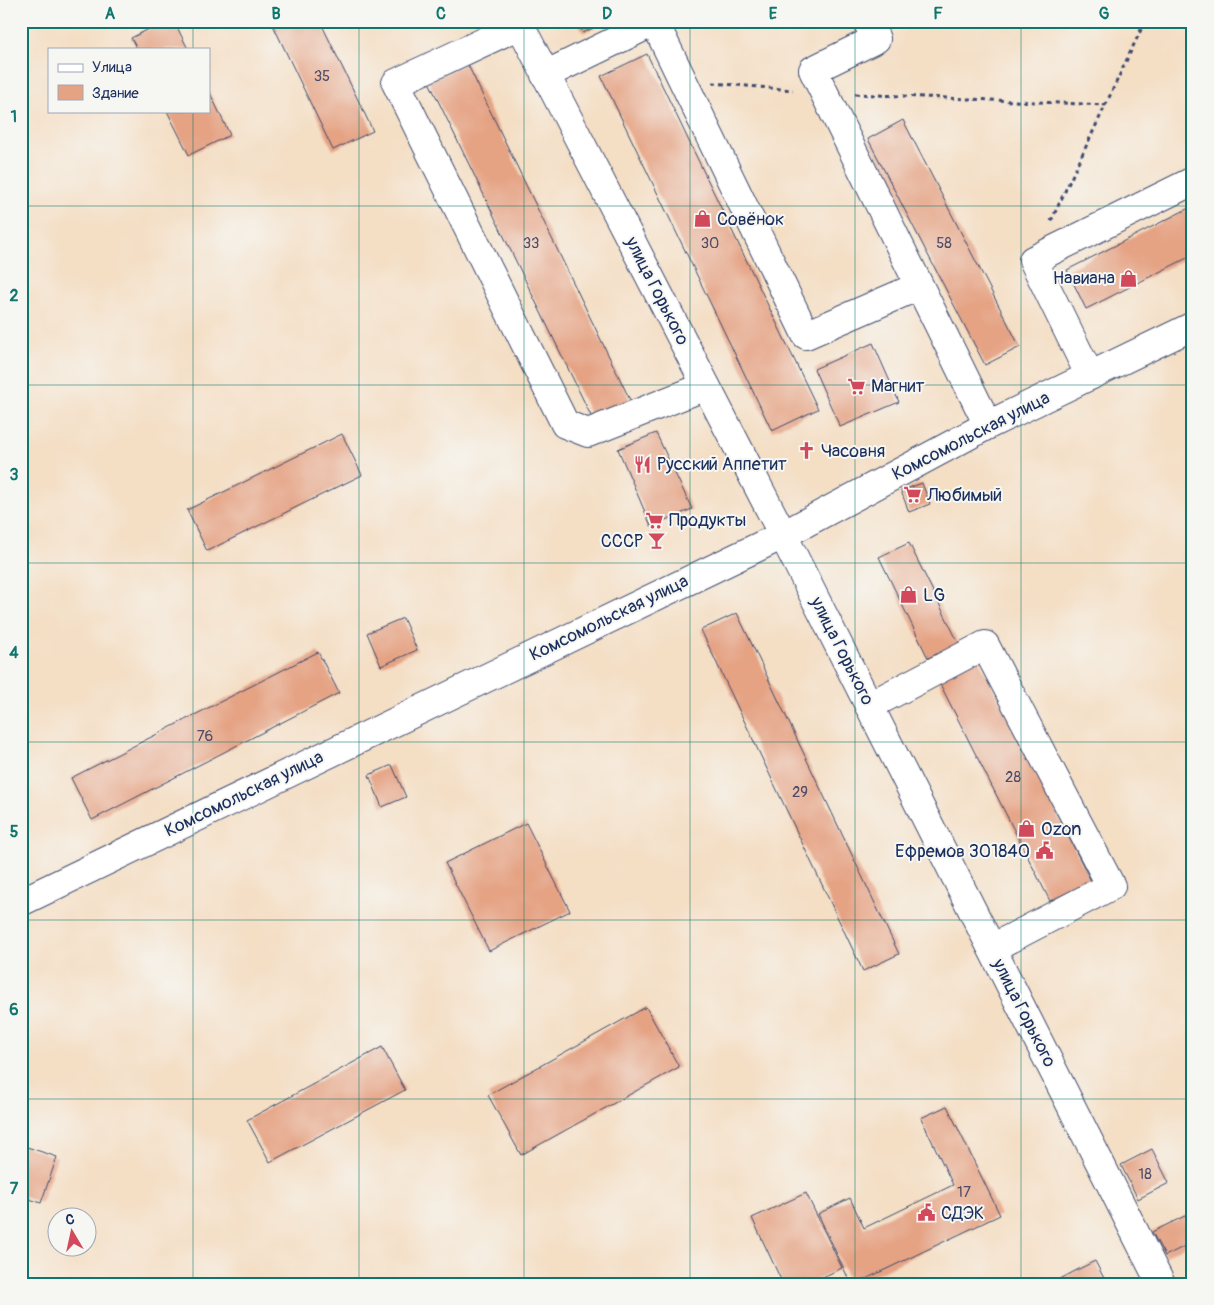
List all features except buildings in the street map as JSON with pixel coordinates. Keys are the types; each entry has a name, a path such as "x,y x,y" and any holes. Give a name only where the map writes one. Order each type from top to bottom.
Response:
{"street":[{"path":"867,21 876,39 813,70 988,425"},
{"path":"545,75 654,22 806,335 919,286"},
{"path":"519,23 396,83 565,424 588,433 706,386"},
{"name":"улица Горького","path":"519,23 783,535 1161,1284"},
{"path":"1090,376 1032,260 1193,181"},
{"name":"Комсомольская улица","path":"21,902 783,535 988,425 1193,326"},
{"path":"869,706 985,645 1111,886 992,948"}],"path":[{"path":"1032,260 1145,21"},
{"path":"682,80 824,93 1106,105"}],"place":[{"name":"Совёнок","path":"703,219"},
{"name":"Навиана","path":"1129,278"},
{"name":"Магнит","path":"857,386"},
{"name":"Часовня","path":"807,451"},
{"name":"Русский Аппетит","path":"643,464"},
{"name":"Любимый","path":"913,495"},
{"name":"Продукты","path":"655,520"},
{"name":"СССР","path":"657,541"},
{"name":"LG","path":"909,595"},
{"name":"Ozon","path":"1027,829"},
{"name":"Ефремов 301840","path":"1044,851"},
{"name":"СДЭК","path":"927,1213"}]}
